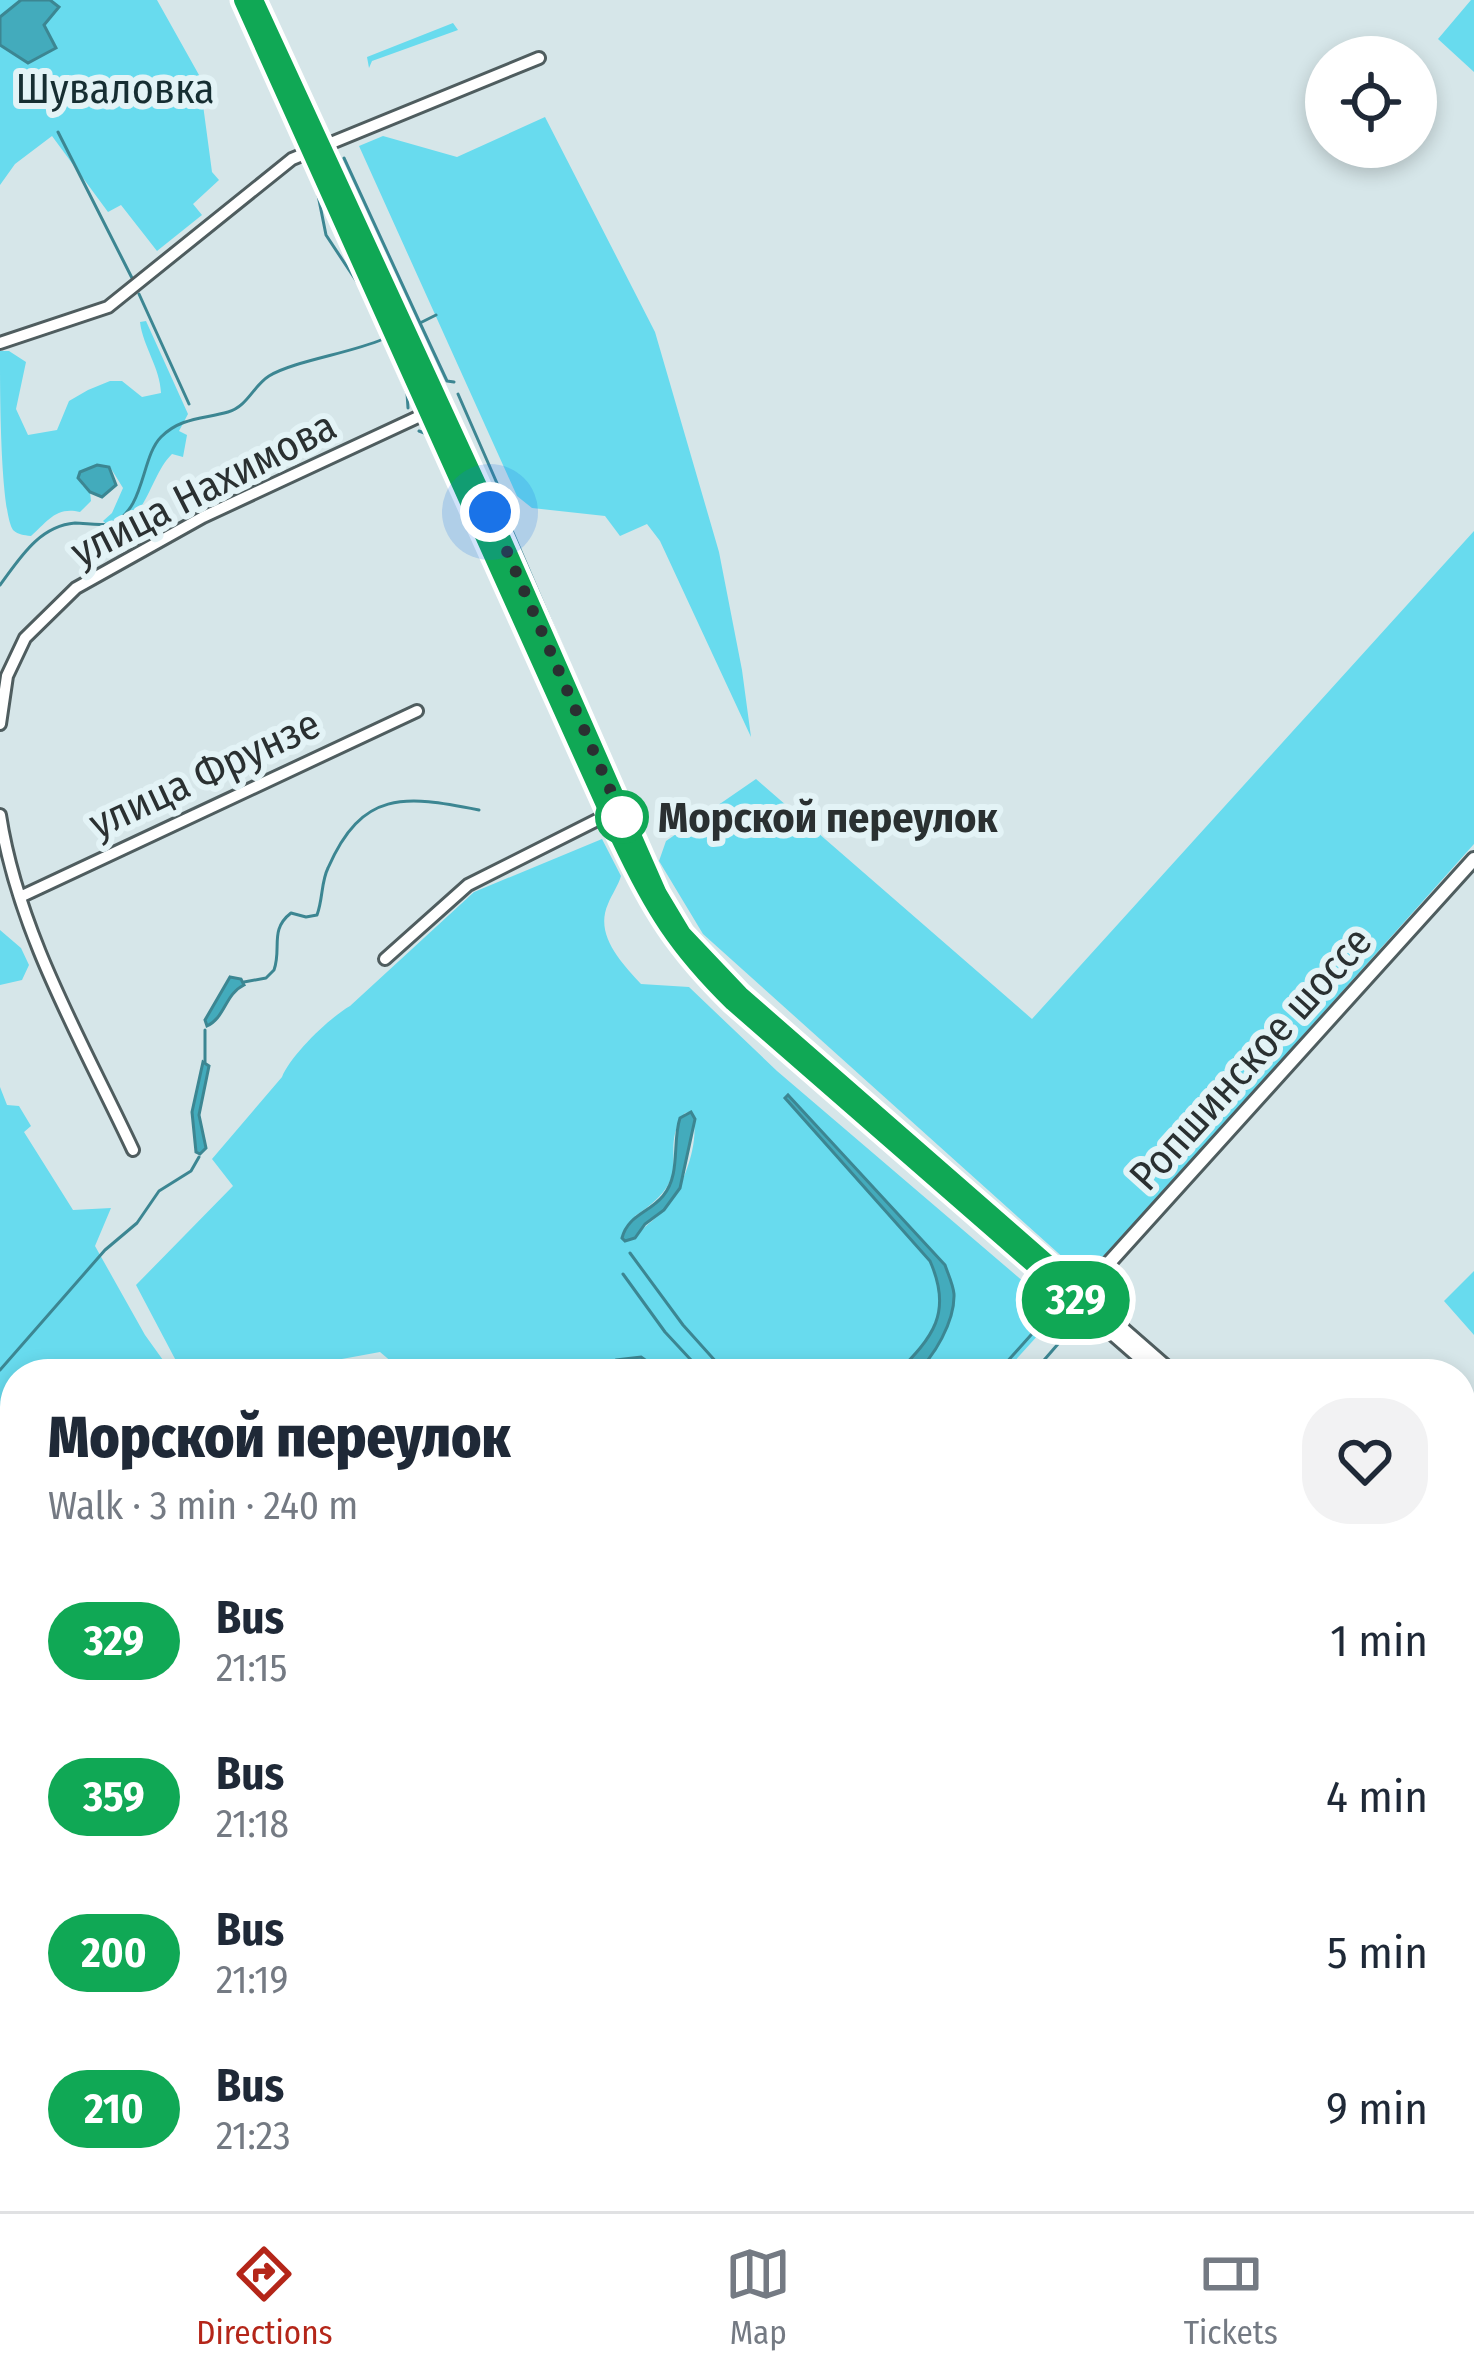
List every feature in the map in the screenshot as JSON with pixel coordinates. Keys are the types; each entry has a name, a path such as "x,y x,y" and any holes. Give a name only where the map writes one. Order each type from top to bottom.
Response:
{"main road":[{"path":"243,0 317,148"},
{"path":"254,0 434,409 629,834 682,934 740,995 1143,1359"},
{"path":"434,409 609,814 655,910 700,970 1155,1359"},
{"name":"Ропшинское шоссе","path":"1079,1297 1474,860"}],"street":[{"path":"0,343 108,307 292,159 539,58"},
{"name":"улица Нахимова","path":"0,724 7,676 25,638 76,588 203,517 434,409"},
{"name":"улица Фрунзе","path":"20,897 417,711"},
{"path":"385,959 468,885 609,814"},
{"path":"0,815 30,927 133,1150"}],"green space":[{"name":"Шуваловка","path":"0,0 157,0 199,75 212,172 219,180 193,204 202,215 157,251 121,205 108,212 52,136 15,164 0,185"},
{"path":"1474,0 1474,72 1438,39"},
{"path":"453,23 458,30 372,61 369,68 367,57"},
{"path":"545,117 655,332 719,552 751,737 660,541 647,524 620,536 605,516 532,508 517,496 359,146 383,136 457,157"},
{"path":"146,321 188,414 179,431 187,435 183,457 172,454 134,516 114,530 103,521 123,488 110,467 82,485 91,501 80,512 58,513 31,536 15,532 3,473 0,351 26,362 16,409 28,435 57,430 69,401 110,381 122,381 142,397 161,393 140,322"},
{"path":"1474,531 1474,844 1086,1278 703,934 659,861 666,841 756,779 1032,1019"},
{"path":"602,839 621,876 605,915 607,937 641,984 689,987 777,1071 1059,1312 1017,1359 928,1359 953,1305 945,1265 786,1099 930,1260 939,1309 929,1336 910,1359 388,1359 380,1352 342,1359 175,1359 136,1285 233,1186 212,1159 293,1058 474,892","holes":["691,1112 690,1159 675,1195 635,1238 635,1216 655,1201 672,1175 674,1140 685,1113"]},
{"path":"0,930 21,948 29,965 22,980 0,985"},
{"path":"0,1087 7,1105 19,1106 31,1126 24,1132 73,1210 111,1208 95,1246 162,1359 0,1359"},
{"path":"1474,1271 1474,1335 1444,1301"}],"shaded area":[{"path":"21,0 50,0 59,7 44,25 56,48 28,63 0,45 0,17"},
{"path":"97,465 109,467 116,485 102,497 78,478 80,472"},
{"path":"230,977 241,979 244,985 207,1026 205,1020"},
{"path":"203,1062 209,1066 199,1115 206,1148 200,1154 192,1112"},
{"path":"788,1095 945,1265 954,1294 951,1316 928,1359 910,1359 929,1336 939,1310 940,1295 930,1261 785,1098"},
{"path":"691,1112 695,1119 680,1188 635,1238 625,1241 622,1238 629,1224 669,1188 680,1118"}],"waterway":[{"path":"58,132 132,278"},
{"path":"344,158 420,323 436,315"},
{"path":"306,165 317,190 326,235 361,288 407,393 408,408"},
{"path":"139,294 189,404"},
{"path":"420,323 447,381 454,382"},
{"path":"0,585 32,545 51,530 75,523 108,524 123,516 137,495 155,446 169,430 235,409 263,380 280,371 383,339"},
{"path":"458,394 509,502"},
{"path":"419,431 427,434 550,700"},
{"path":"508,521 626,797"},
{"path":"556,717 570,744"},
{"path":"244,982 266,978 274,970 284,919 291,913 317,915 326,873 341,842 371,811 407,801 479,810"},
{"path":"205,1030 205,1062"},
{"path":"10,1359 105,1250 137,1223 159,1191 191,1171 199,1157"},
{"path":"630,1253 714,1359"},
{"path":"623,1274 690,1359"},
{"path":"1009,1359 1039,1326"},
{"path":"1045,1359 1058,1344"}],"bus line":[{"name":"329","path":"243,0 620,838 662,921 700,970 733,1002 1076,1301 1082,1294 740,995 668,914 490,512 254,0"}],"place":[{"name":"Морской переулок","path":"622,817"}],"route":[{"path":"490,512 622,817"}]}
